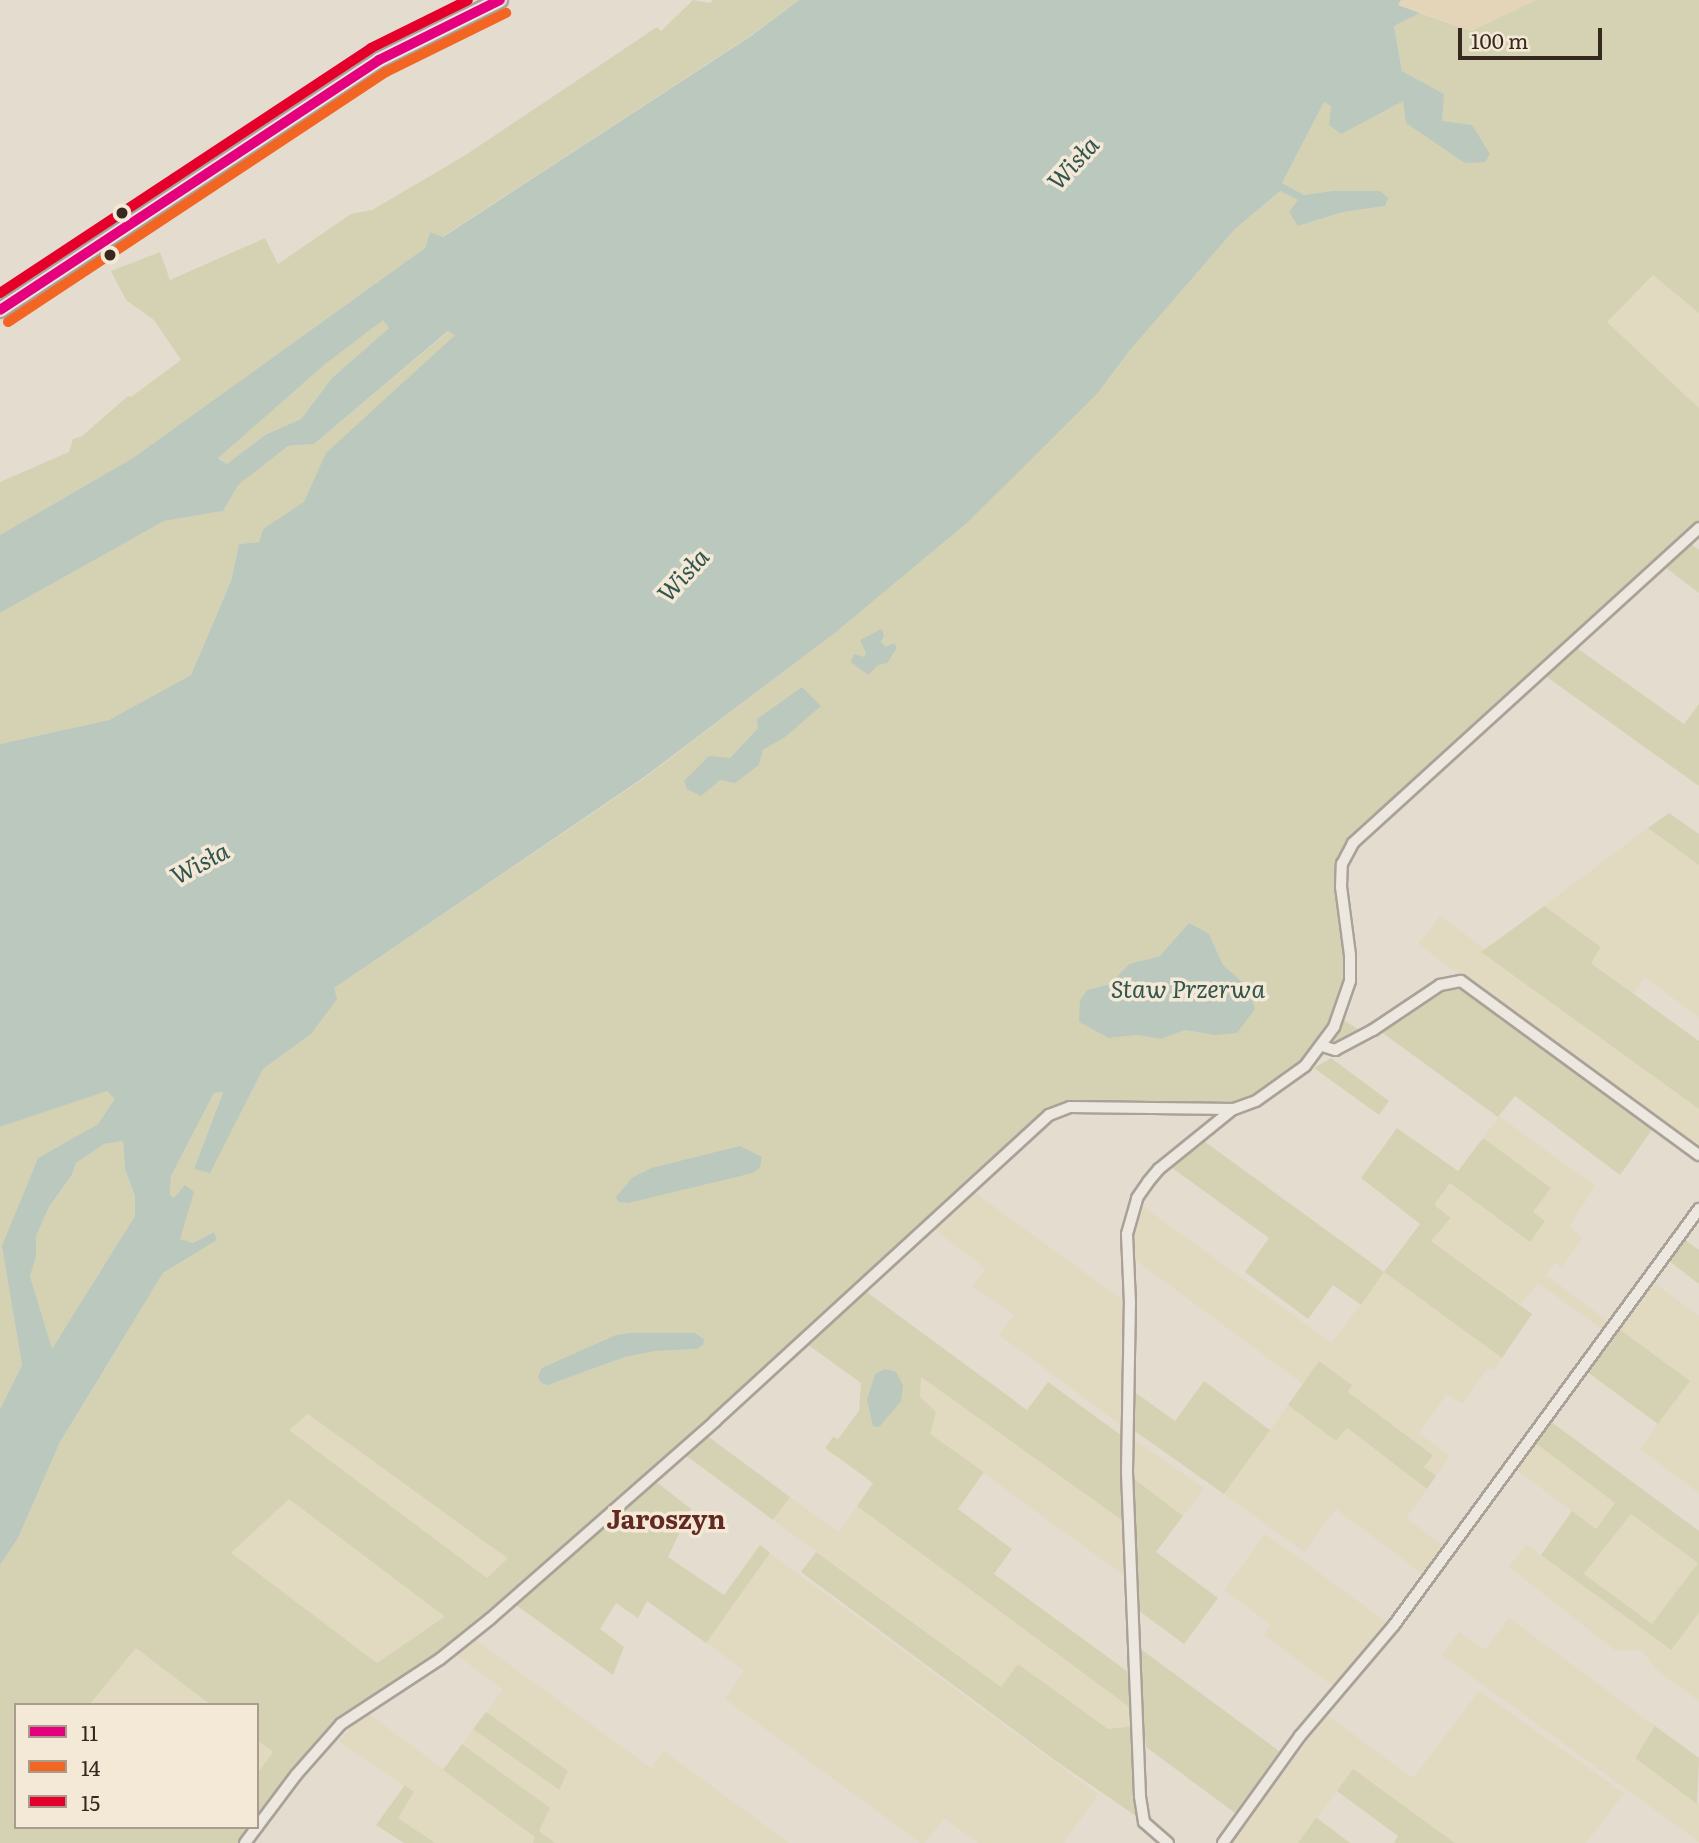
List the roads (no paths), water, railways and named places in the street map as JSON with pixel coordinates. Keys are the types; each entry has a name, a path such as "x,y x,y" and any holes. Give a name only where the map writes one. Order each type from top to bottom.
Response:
{"main road":[{"path":"0,310 379,60 500,0"}],"street":[{"path":"1168,1843 1144,1822 1140,1796 1127,1471 1130,1303 1127,1234 1138,1198 1159,1169 1234,1109 1256,1101 1284,1083 1322,1046 1343,1007 1350,981 1350,956 1341,887 1342,864 1353,843 1699,528"},
{"path":"1322,1046 1335,1050 1373,1030 1440,985 1461,981 1699,1155"},
{"path":"259,1824 304,1765 341,1724 440,1659 491,1619 715,1421 1049,1115 1069,1107 1234,1109"},
{"path":"1223,1843 1300,1736 1394,1625 1699,1209"}],"water":[{"name":"Wisła","path":"799,0 1401,0 1398,5 1420,13 1394,26 1402,71 1444,94 1442,121 1472,125 1490,154 1485,162 1465,163 1406,123 1403,101 1341,134 1329,125 1331,106 1324,102 1282,183 1304,195 1332,191 1380,191 1388,198 1385,206 1343,212 1298,226 1289,212 1298,200 1280,191 1235,229 1130,350 1097,394 967,523 836,632 643,778 334,988 337,999 311,1034 263,1069 210,1173 194,1169 223,1092 214,1093 171,1176 170,1195 174,1198 185,1185 194,1192 180,1239 193,1243 214,1232 217,1240 163,1273 60,1442 18,1538 0,1565 0,1409 22,1365 2,1246 38,1158 98,1124 115,1099 107,1091 0,1127 0,744 109,720 191,675 231,581 239,544 259,542 263,529 304,502 326,453 455,335 448,331 314,444 288,446 238,485 223,511 164,521 0,613 0,535 133,458 425,248 430,232 443,237 751,36","holes":["383,320 389,328 332,378 301,419 265,435 227,464 218,458 324,365","123,1141 125,1169 135,1196 135,1216 52,1349 30,1276 36,1257 36,1236 49,1207 72,1175 76,1163 104,1144"]},
{"path":"881,629 884,635 881,642 886,647 894,643 897,648 887,663 878,665 868,675 851,662 854,654 864,657 866,653 860,640"},
{"path":"802,687 821,706 784,738 763,750 759,765 735,783 720,780 701,796 687,789 684,781 709,756 730,758 758,728 757,719"},
{"name":"Staw Przerwa","path":"1189,923 1209,934 1223,965 1248,987 1255,1009 1237,1033 1214,1035 1185,1030 1161,1039 1137,1035 1109,1038 1079,1022 1080,1000 1087,990 1110,984 1129,964 1160,956"},
{"path":"740,1146 762,1157 760,1167 753,1173 628,1203 618,1202 616,1197 632,1178 651,1168"},
{"path":"695,1333 704,1339 703,1345 697,1349 656,1351 625,1357 548,1385 541,1383 538,1377 542,1368 616,1335"},
{"path":"885,1369 896,1372 903,1385 901,1401 879,1427 873,1426 867,1400 875,1374"}],"district":[{"name":"Jaroszyn","path":"666,1518"}]}
